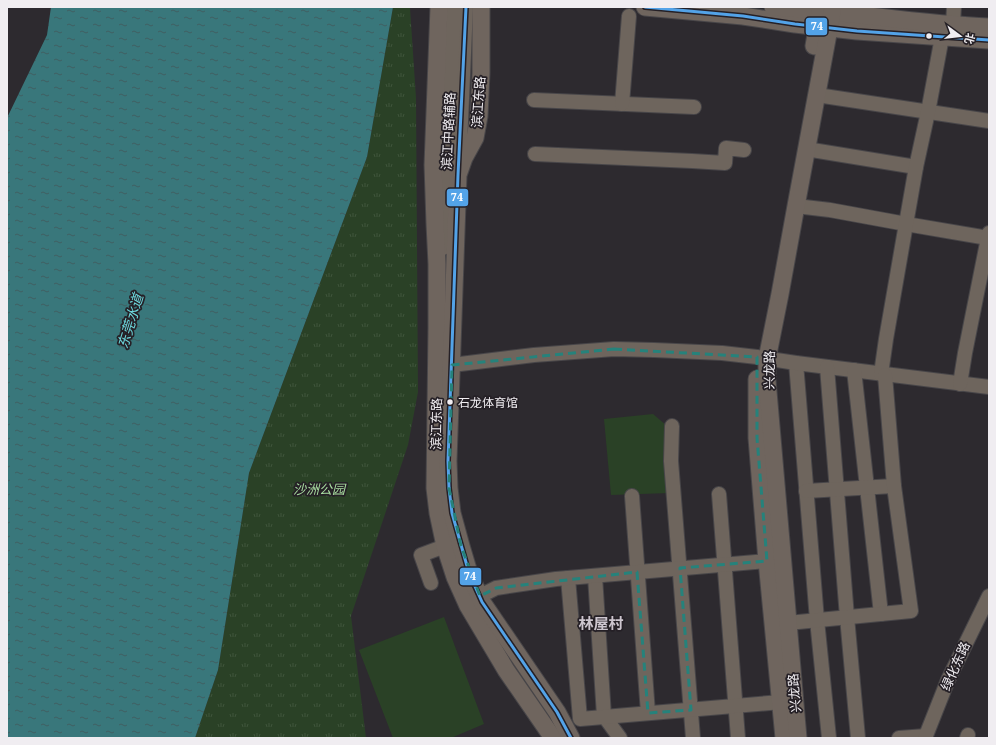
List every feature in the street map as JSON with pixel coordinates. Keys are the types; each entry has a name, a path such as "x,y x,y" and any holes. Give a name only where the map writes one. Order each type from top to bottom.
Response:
{"main road":[{"name":"滨江东路","path":"439,7 433,165 437,264 435,488 438,513 445,546 455,577 468,606 506,670 570,737"},
{"name":"滨江东路","path":"481,7 479,116 475,138 464,158 458,176 448,461 452,513 469,573 480,596 495,622 557,712 570,737"},
{"path":"645,7 744,16 795,24 826,15"},
{"path":"773,7 826,15 857,31 947,30 989,26"},
{"name":"兴龙路","path":"798,738 767,380 762,358 780,294 817,95 826,15"},
{"name":"兴龙路","path":"784,738 767,560 758,438 762,358 783,223 826,15"},
{"path":"947,30 989,40"}],"street":[{"name":"滨江中路辅路","path":"437,327 443,255 454,7"},
{"name":"滨江中路辅路","path":"458,176 466,7"},
{"path":"788,623 911,611 894,486 883,374 886,339 916,167 947,30 954,7"},
{"path":"622,104 630,16"},
{"path":"817,95 989,121"},
{"path":"534,100 694,107"},
{"path":"535,154 692,160 725,163 726,148 744,150"},
{"path":"806,149 916,167"},
{"path":"796,206 830,210 906,224 989,236 966,347 960,384"},
{"path":"452,365 614,349 660,350 762,358 989,387"},
{"path":"796,363 828,738"},
{"path":"827,367 858,738"},
{"path":"854,370 881,614"},
{"path":"672,426 671,461 693,738"},
{"path":"806,491 894,486"},
{"path":"719,494 738,738"},
{"path":"632,496 648,713"},
{"path":"431,583 421,554 445,546"},
{"path":"480,596 496,588 568,578 767,560"},
{"path":"595,576 604,716 620,738"},
{"path":"568,578 580,719 781,702"},
{"name":"绿化东路","path":"929,737 948,680 989,596"},
{"name":"绿化东路","path":"929,737 989,613"},
{"path":"899,738 929,737"}],"highlighted area":[{"path":"614,349 757,357 757,438 767,561 680,568 691,710 648,713 637,572 496,588 480,596 461,546 449,488 452,365"}],"green space":[{"name":"沙洲公园","path":"393,7 410,8 416,98 418,392 408,445 351,616 366,738 195,738 218,670 249,473 367,157"},
{"path":"653,414 667,426 670,493 611,495 604,419"},
{"path":"444,617 484,724 451,738 393,738 359,650"}],"water":[{"name":"东莞水道","path":"51,7 393,7 367,157 249,473 218,670 195,738 7,738 7,118 47,35"}],"transit line":[{"name":"74","path":"466,7 458,175 448,461 452,513 469,573 482,602 557,712 571,738"},
{"name":"74","path":"645,7 743,16 857,31 989,40"}],"place":[{"name":"石龙体育馆","path":"450,402"}],"district":[{"name":"林屋村","path":"601,623"}]}
